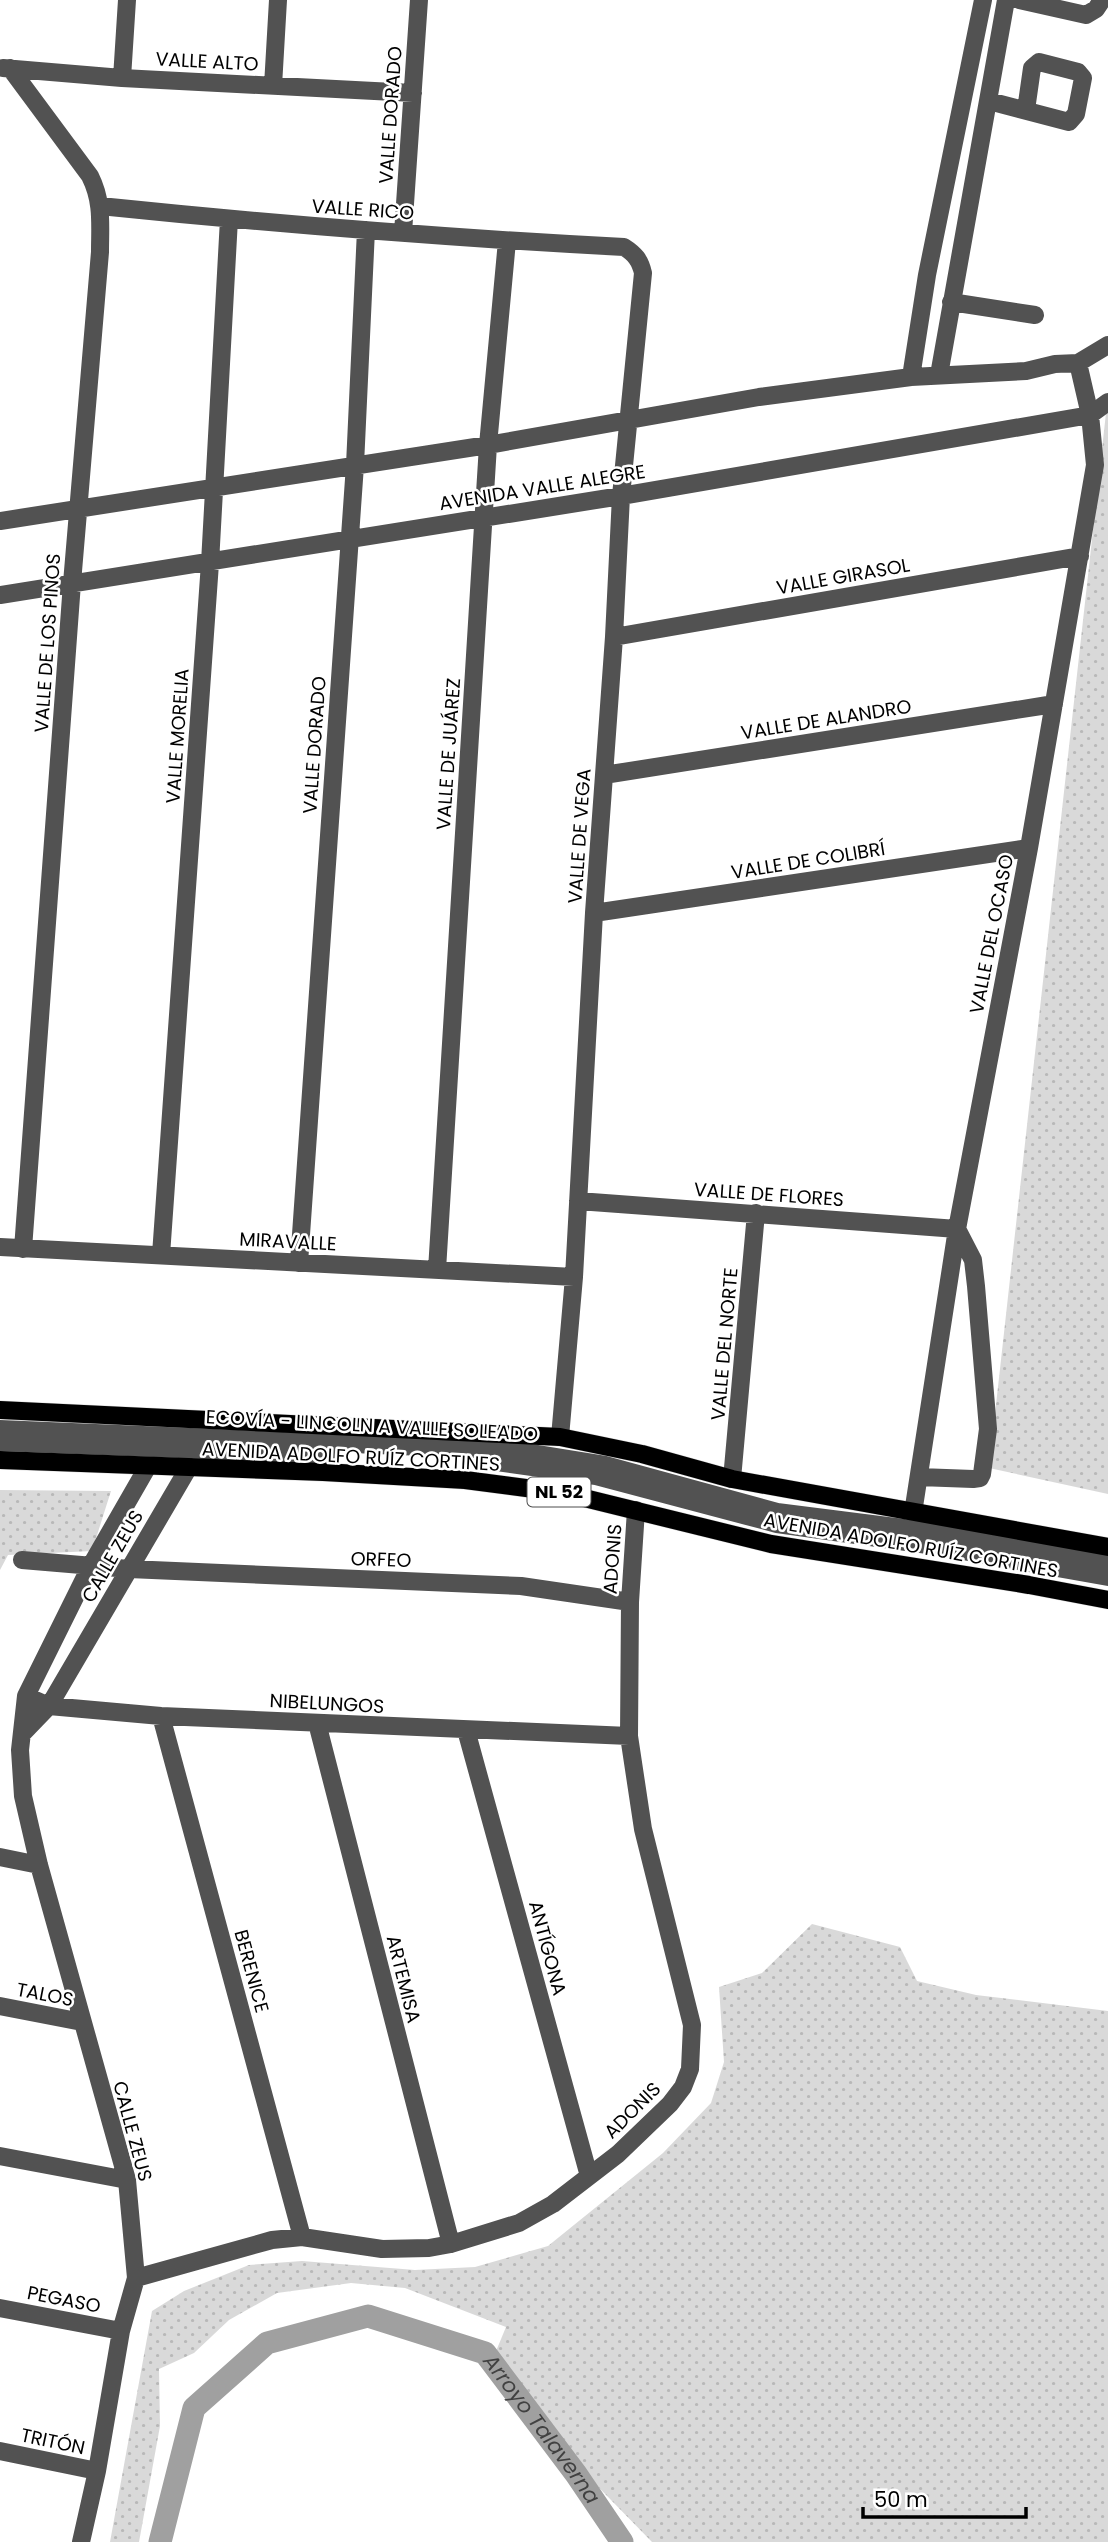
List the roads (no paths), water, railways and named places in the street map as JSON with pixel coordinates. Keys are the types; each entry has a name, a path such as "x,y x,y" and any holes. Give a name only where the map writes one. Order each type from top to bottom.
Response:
{"main road":[{"name":"AVENIDA ADOLFO RUÍZ CORTINES","path":"0,1410 560,1437 642,1454 732,1479 1108,1547"},
{"name":"AVENIDA ADOLFO RUÍZ CORTINES","path":"0,1460 465,1480 564,1493 771,1544 1108,1600"}],"street":[{"path":"122,78 127,0"},
{"path":"273,86 278,0"},
{"name":"VALLE DORADO","path":"403,233 419,0"},
{"path":"911,377 928,275 982,0"},
{"path":"939,375 1006,0"},
{"path":"1019,0 1044,3 1086,15 1096,9 1102,0"},
{"name":"VALLE ALTO","path":"5,68 122,78 413,93"},
{"name":"VALLE DE LOS PINOS","path":"5,68 90,176 98,192 100,206 100,252 72,583 23,1249"},
{"path":"989,101 1026,110"},
{"name":"VALLE RICO","path":"100,206 403,233 624,247"},
{"name":"VALLE MORELIA","path":"161,1255 210,563 229,219"},
{"name":"VALLE DORADO","path":"299,1263 355,465 366,230"},
{"name":"VALLE DE JUÁREZ","path":"437,1270 488,445 507,241"},
{"name":"VALLE DE VEGA","path":"560,1437 578,1201 621,496 643,273 634,254 624,247"},
{"path":"951,302 1035,315"},
{"path":"0,521 488,445 759,397 911,377 1026,371 1055,364 1078,363 1108,345"},
{"name":"VALLE DEL OCASO","path":"914,1513 957,1229 1029,848 1095,465 1090,415 1078,363"},
{"path":"1090,415 1108,402"},
{"name":"AVENIDA VALLE ALEGRE","path":"0,595 621,496 1090,415"},
{"name":"VALLE GIRASOL","path":"614,637 1080,556"},
{"name":"VALLE DE ALANDRO","path":"604,775 1054,704"},
{"name":"VALLE DE COLIBRÍ","path":"594,913 1029,848"},
{"name":"VALLE DE FLORES","path":"578,1201 957,1229"},
{"name":"VALLE DEL NORTE","path":"732,1479 757,1213"},
{"path":"919,1477 973,1479 980,1478 982,1474 988,1429 976,1286 973,1260 957,1229"},
{"name":"MIRAVALLE","path":"0,1247 573,1277"},
{"name":"ECOVÍA - LINCOLN A VALLE SOLEADO","path":"0,1429 518,1451 606,1465 777,1511 927,1531 1108,1563"},
{"path":"0,1442 507,1462 596,1476 777,1524 935,1546 1108,1577"},
{"name":"CALLE ZEUS","path":"81,2542 97,2471 121,2331 136,2278 127,2180 39,1865 23,1796 20,1777 22,1734 26,1696 90,1567 148,1466"},
{"name":"CALLE ZEUS","path":"22,1734 48,1706 189,1467"},
{"name":"ADONIS","path":"136,2278 272,2240 302,2237 382,2249 429,2248 451,2245 519,2223 553,2204 639,2136 670,2104 687,2078 693,2046 692,2025 643,1829 629,1736 630,1602 636,1510"},
{"name":"ORFEO","path":"22,1560 90,1567 521,1586 630,1602"},
{"name":"NIBELUNGOS","path":"26,1696 48,1706 161,1716 629,1736"},
{"name":"BERENICE","path":"161,1716 302,2237"},
{"name":"ARTEMISA","path":"317,1724 451,2245"},
{"name":"ANTÍGONA","path":"466,1730 589,2176"},
{"path":"0,1857 39,1865"},
{"name":"TALOS","path":"0,2006 82,2022"},
{"path":"0,2156 127,2180"},
{"name":"PEGASO","path":"0,2308 121,2331"},
{"name":"TRITÓN","path":"0,2451 97,2471"}],"waterway":[{"name":"Arroyo Talaverna","path":"160,2542 194,2408 267,2343 368,2316 485,2353 576,2474 622,2542"}]}
